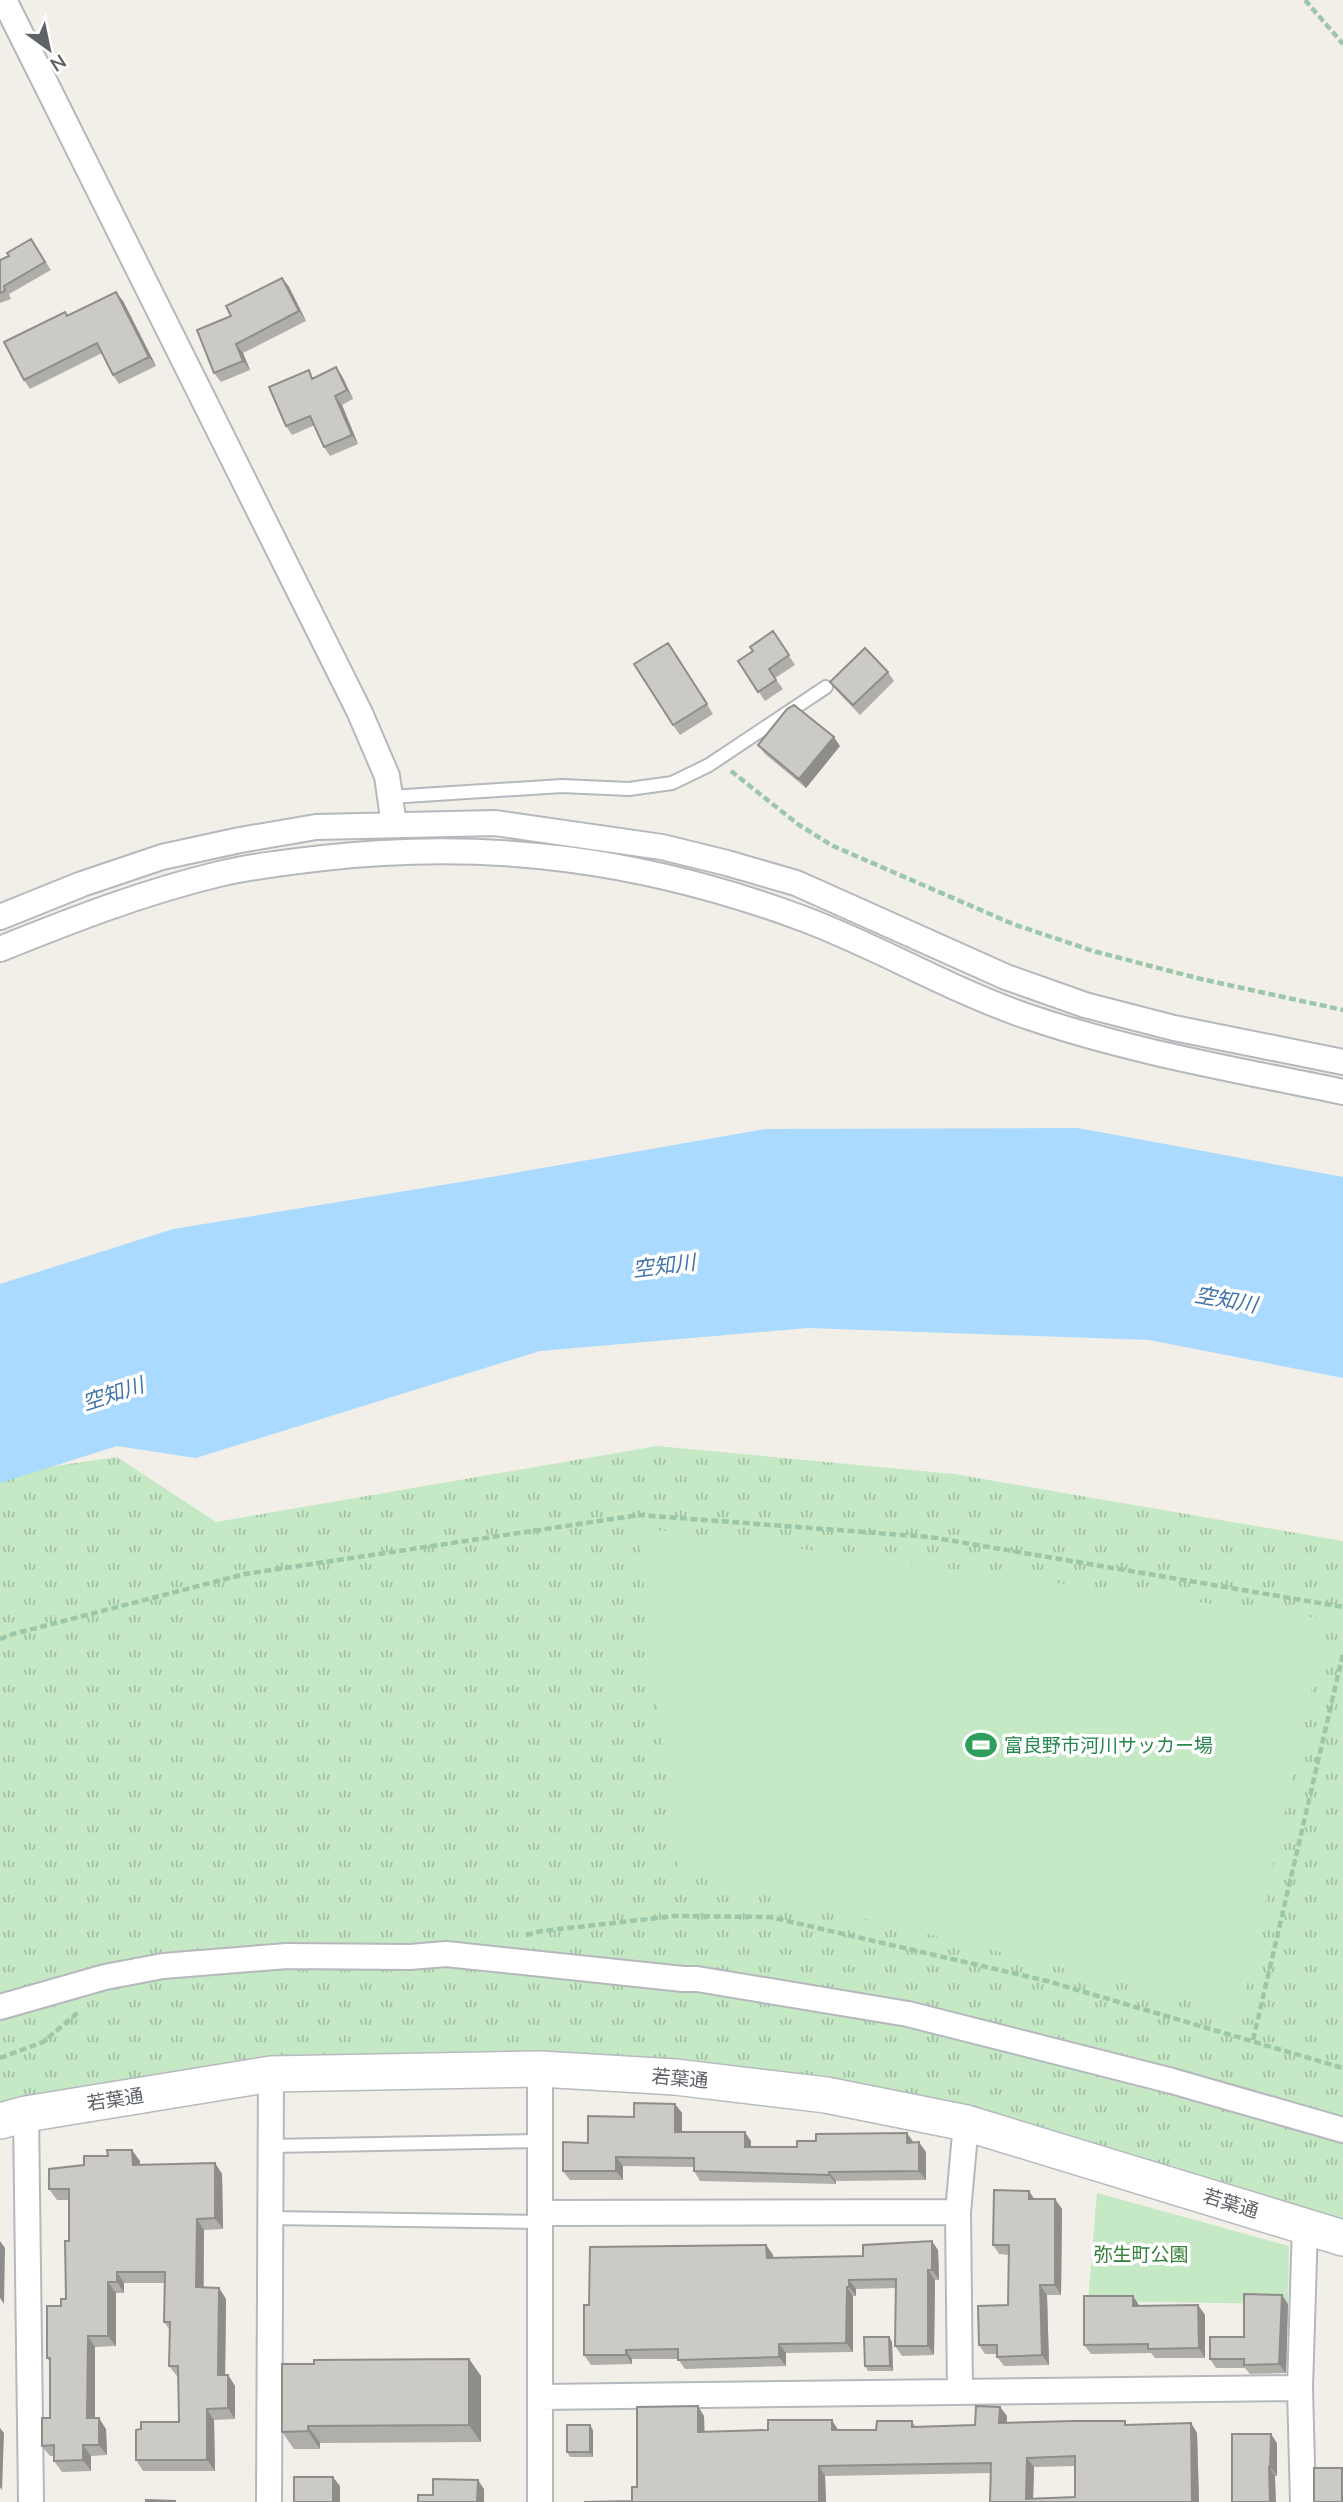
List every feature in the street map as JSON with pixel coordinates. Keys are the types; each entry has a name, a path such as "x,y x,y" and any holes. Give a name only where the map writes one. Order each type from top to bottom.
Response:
{"street":[{"path":"4,0 359,713 387,776 394,825"},
{"path":"0,917 82,884 162,857 240,840 316,827 495,823 649,845 727,863 796,883 1006,977 1085,1005 1174,1028 1343,1062"},
{"path":"0,948 89,913 220,873 283,862 349,855 439,849 508,852 590,862 654,874 737,897 807,920 1027,1017 1131,1046 1343,1092"},
{"path":"0,2007 85,1983 177,1965 288,1956 410,1957 446,1954 697,1979 908,2014 1171,2081 1343,2130"},
{"path":"540,2069 540,2502"},
{"name":"若葉通","path":"13,2117 271,2074 540,2069 675,2077 826,2095 966,2123 1343,2238"},
{"path":"269,2502 271,2074"},
{"path":"13,2117 31,2502"},
{"path":"960,2391 958,2212 966,2123"},
{"path":"540,2217 958,2212"},
{"path":"1303,2502 1300,2388 1305,2225"},
{"path":"540,2397 1300,2388"}],"lane":[{"path":"390,797 562,786 629,789 672,783 717,760 826,687"},
{"path":"271,2146 540,2141"},
{"path":"270,2218 540,2217"}],"path":[{"path":"1305,0 1343,44"},
{"path":"717,760 799,825 833,846 1013,924 1093,950 1188,976 1343,1010"},
{"path":"0,1639 245,1574 639,1514 930,1537 1343,1607"},
{"path":"1252,2040 1343,1654"},
{"path":"518,1937 542,1931 675,1916 770,1917 1047,1981 1343,2068"},
{"path":"0,2058 43,2042 81,2011 85,1983"}],"green space":[{"path":"657,1446 954,1474 1343,1541 1343,2238 826,2095 271,2074 0,2121 0,1474 117,1457 216,1522"},
{"name":"富良野市河川サッカー場","path":"637,1527 1327,1619 1241,2012 678,1872"},
{"name":"弥生町公園","path":"1097,2193 1289,2246 1288,2304 1088,2301"}],"water":[{"name":"空知川","path":"1078,1128 1343,1177 1343,1378 1149,1340 808,1328 540,1351 196,1458 117,1446 0,1483 0,1284 173,1229 766,1129"}],"building":[{"path":"31,239 45,262 4,286 5,291 0,293 0,260"},
{"path":"282,278 299,311 236,344 243,361 214,373 197,330 231,316 226,306"},
{"path":"116,292 149,357 113,375 97,343 24,380 4,342 65,312 67,316"},
{"path":"336,367 347,390 335,396 352,435 324,447 310,416 286,426 269,387 309,370 312,379"},
{"path":"773,631 789,655 769,669 776,680 758,692 738,661 753,651 750,647"},
{"path":"668,643 707,704 673,725 634,664"},
{"path":"865,648 888,672 853,705 830,682"},
{"path":"794,705 834,737 799,779 758,745 787,709"},
{"path":"634,2103 675,2104 675,2132 745,2132 745,2147 797,2147 797,2141 816,2141 816,2134 907,2133 907,2143 919,2142 919,2171 829,2172 829,2175 694,2171 694,2158 616,2157 616,2171 563,2171 563,2142 588,2143 588,2116 634,2117"},
{"path":"107,2150 132,2150 133,2165 215,2163 215,2218 197,2219 196,2287 219,2288 218,2375 228,2375 228,2408 207,2409 207,2460 136,2460 136,2430 141,2429 141,2422 179,2422 178,2366 169,2366 170,2322 164,2322 165,2272 117,2272 117,2282 108,2282 108,2336 88,2336 87,2418 99,2418 99,2445 83,2445 83,2460 54,2461 54,2445 42,2446 42,2418 50,2418 47,2306 61,2306 61,2299 66,2299 65,2241 69,2241 69,2189 49,2189 49,2169 84,2165 84,2156 108,2156"},
{"path":"994,2190 1029,2191 1029,2199 1055,2199 1055,2285 1040,2285 1042,2355 997,2357 997,2345 979,2345 978,2306 1008,2305 1009,2245 993,2245"},
{"path":"932,2241 932,2270 928,2270 928,2346 895,2346 896,2279 849,2280 846,2343 779,2344 779,2357 678,2360 678,2349 626,2350 626,2355 584,2355 584,2305 589,2305 590,2247 766,2245 767,2258 863,2256 863,2245"},
{"path":"1244,2294 1282,2295 1279,2364 1244,2365 1244,2359 1210,2359 1210,2337 1244,2337"},
{"path":"1084,2296 1133,2296 1133,2306 1198,2305 1199,2348 1148,2349 1148,2344 1084,2345"},
{"path":"864,2337 889,2337 890,2366 865,2366"},
{"path":"469,2359 469,2425 308,2426 308,2431 282,2432 282,2364 314,2364 314,2360"},
{"path":"698,2406 698,2432 768,2430 768,2420 832,2420 832,2430 876,2430 877,2421 912,2421 912,2427 975,2425 976,2406 1000,2407 999,2423 1191,2423 1192,2502 990,2502 991,2463 819,2466 819,2502 584,2502 632,2501 632,2487 637,2487 637,2407","holes":["1075,2456 1075,2497 1026,2499 1027,2458"]},
{"path":"567,2425 590,2425 590,2452 567,2452"},
{"path":"1232,2434 1271,2434 1270,2502 1232,2502"},
{"path":"1314,2468 1342,2468 1342,2502 1314,2502"},
{"path":"294,2477 333,2477 333,2502 294,2502"},
{"path":"433,2479 478,2480 477,2502 418,2502 418,2495 433,2495"},
{"path":"175,2501 175,2502 146,2502"}],"place":[{"name":"富良野市河川サッカー場","path":"981,1745"}]}
